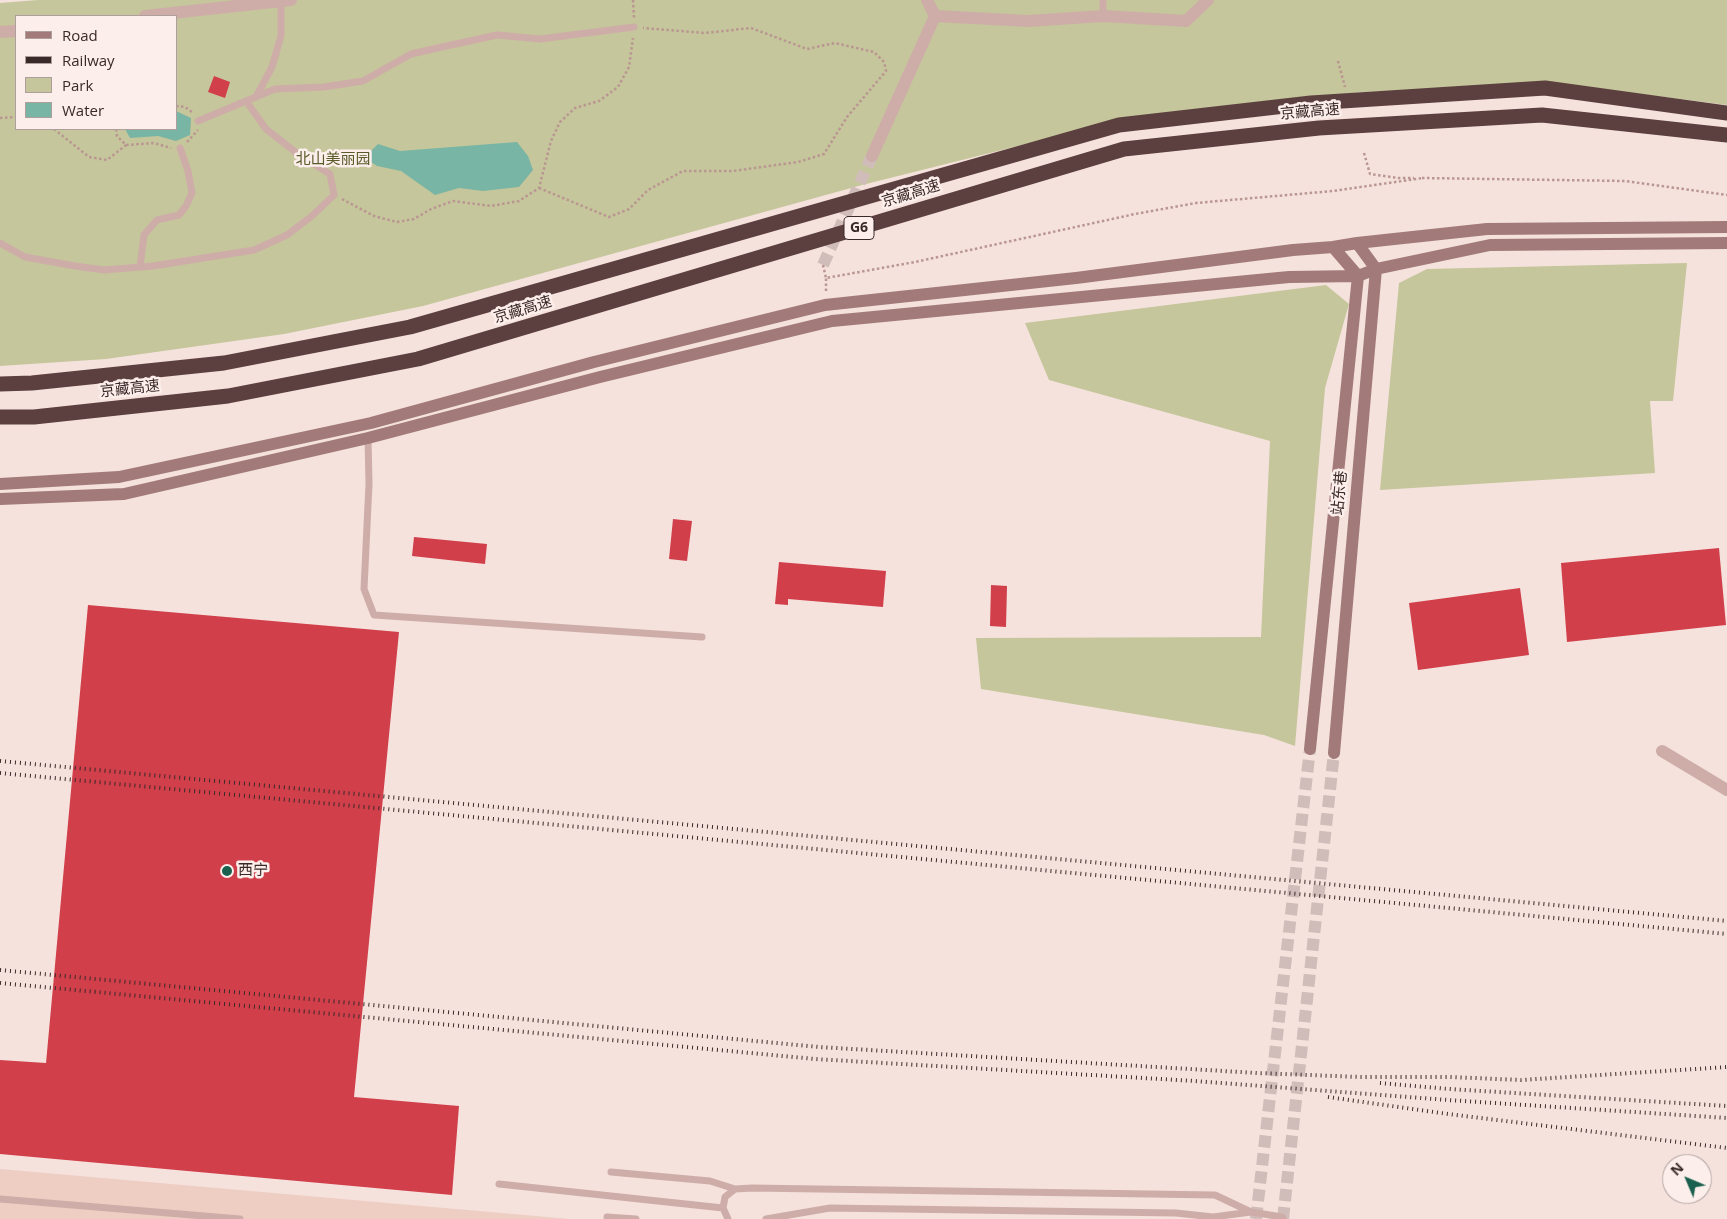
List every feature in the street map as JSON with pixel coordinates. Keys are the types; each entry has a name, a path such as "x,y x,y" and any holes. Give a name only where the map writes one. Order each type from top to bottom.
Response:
{"highway":[{"name":"京藏高速","path":"0,384 32,383 224,363 410,327 1119,124 1311,103 1545,88 1727,114"},
{"name":"京藏高速","path":"0,417 34,417 228,396 418,359 1124,149 1319,128 1542,115 1727,136"}],"main road":[{"path":"0,484 119,477 371,423 594,362 825,305 1076,278 1293,250 1333,247 1357,242 1487,230 1727,227"},
{"path":"1357,242 1376,269"},
{"path":"0,500 124,494 368,438 600,377 832,321 1289,277 1358,276 1376,269 1490,245 1727,243"},
{"path":"1333,247 1358,276"},
{"name":"站东巷","path":"1334,753 1376,269"},
{"name":"站东巷","path":"1310,748 1358,276"}],"street":[{"path":"927,0 935,16"},
{"path":"935,16 1028,21 1103,16 1186,21 1208,0"},
{"path":"154,15 286,1"},
{"path":"872,156 935,16"},
{"path":"0,32 15,30"},
{"path":"1662,751 1727,790"}],"lane":[{"path":"1103,0 1103,16"},
{"path":"256,97 272,67 282,36 286,1"},
{"path":"198,121 275,89 324,87 363,81 411,54 498,36 540,39 634,27"},
{"path":"0,243 25,257 104,270 140,267 254,250 286,235 312,216 334,195 330,174 298,154 266,129 246,101"},
{"path":"140,267 144,235 157,220 179,215 192,193 188,172 180,148"},
{"path":"368,438 369,484 364,589 374,615 702,637"},
{"path":"610,1172 710,1181 735,1189 1215,1195 1251,1212 1282,1217 1283,1219"},
{"path":"499,1184 723,1208"},
{"path":"728,1219 723,1208 725,1197 735,1189"},
{"path":"0,1199 240,1219"},
{"path":"766,1219 830,1208 1176,1213 1213,1217 1251,1212"},
{"path":"607,1217 636,1219"}],"path":[{"path":"334,195 374,216 397,222 414,218 453,201 491,206 519,201 539,188 551,141 560,122 575,108 599,101 618,87 629,67 634,27 634,0"},
{"path":"539,188 609,217 629,208 648,190 682,171 733,171 798,162 824,154 847,117 886,71 884,62 874,52 835,42 807,48 751,28 705,33 634,27"},
{"path":"1338,61 1346,91"},
{"path":"55,130 89,157 107,160 126,145 154,143 170,148 180,148 200,129 197,116 185,107 178,106"},
{"path":"0,118 15,117"},
{"path":"116,130 117,136 126,145"},
{"path":"1364,153 1370,174 1398,178 1624,181 1727,195"},
{"path":"823,265 826,278 915,262 1135,214 1196,203 1333,191 1423,178"}],"green space":[{"name":"北山美丽园","path":"38,0 1727,0 1727,105 1657,96 1536,88 1362,92 1168,115 1062,135 862,185 423,306 284,334 106,359 0,366 0,3"},
{"path":"1687,263 1673,401 1650,401 1655,473 1380,490 1399,283 1427,269"},
{"path":"1326,285 1349,304 1325,388 1295,746 1264,735 981,689 976,638 1261,637 1270,441 1049,380 1025,323"}],"shaded area":[{"path":"0,1169 570,1219 0,1219"}],"water":[{"path":"178,112 191,118 190,135 176,141 158,136 130,138 126,130 178,130"},
{"path":"517,142 528,156 533,170 519,187 483,191 459,188 435,195 401,171 377,166 368,160 371,151 378,144 400,151"}],"building":[{"path":"214,76 230,82 225,98 208,92"},
{"path":"673,519 692,521 687,561 669,559"},
{"path":"414,537 487,544 485,564 412,556"},
{"path":"1719,548 1726,625 1567,642 1561,563"},
{"path":"779,562 886,571 883,607 788,599 788,605 775,604"},
{"path":"991,585 1007,586 1006,627 990,626"},
{"path":"1520,588 1529,655 1418,670 1409,603"},
{"path":"88,605 399,632 354,1097 459,1106 452,1195 0,1154 0,1060 46,1063"}],"tunnel":[{"path":"823,265 872,156"},
{"path":"1256,1219 1310,749"},
{"path":"1283,1219 1334,753"}],"railway":[{"path":"0,761 1727,921"},
{"path":"0,773 1727,934"},
{"path":"0,970 819,1047 1257,1073 1521,1080 1727,1067"},
{"path":"0,983 815,1059 1195,1081 1727,1118"},
{"path":"1380,1083 1727,1106"},
{"path":"1328,1097 1448,1114 1727,1148"}],"place":[{"name":"西宁","path":"227,871"}]}
